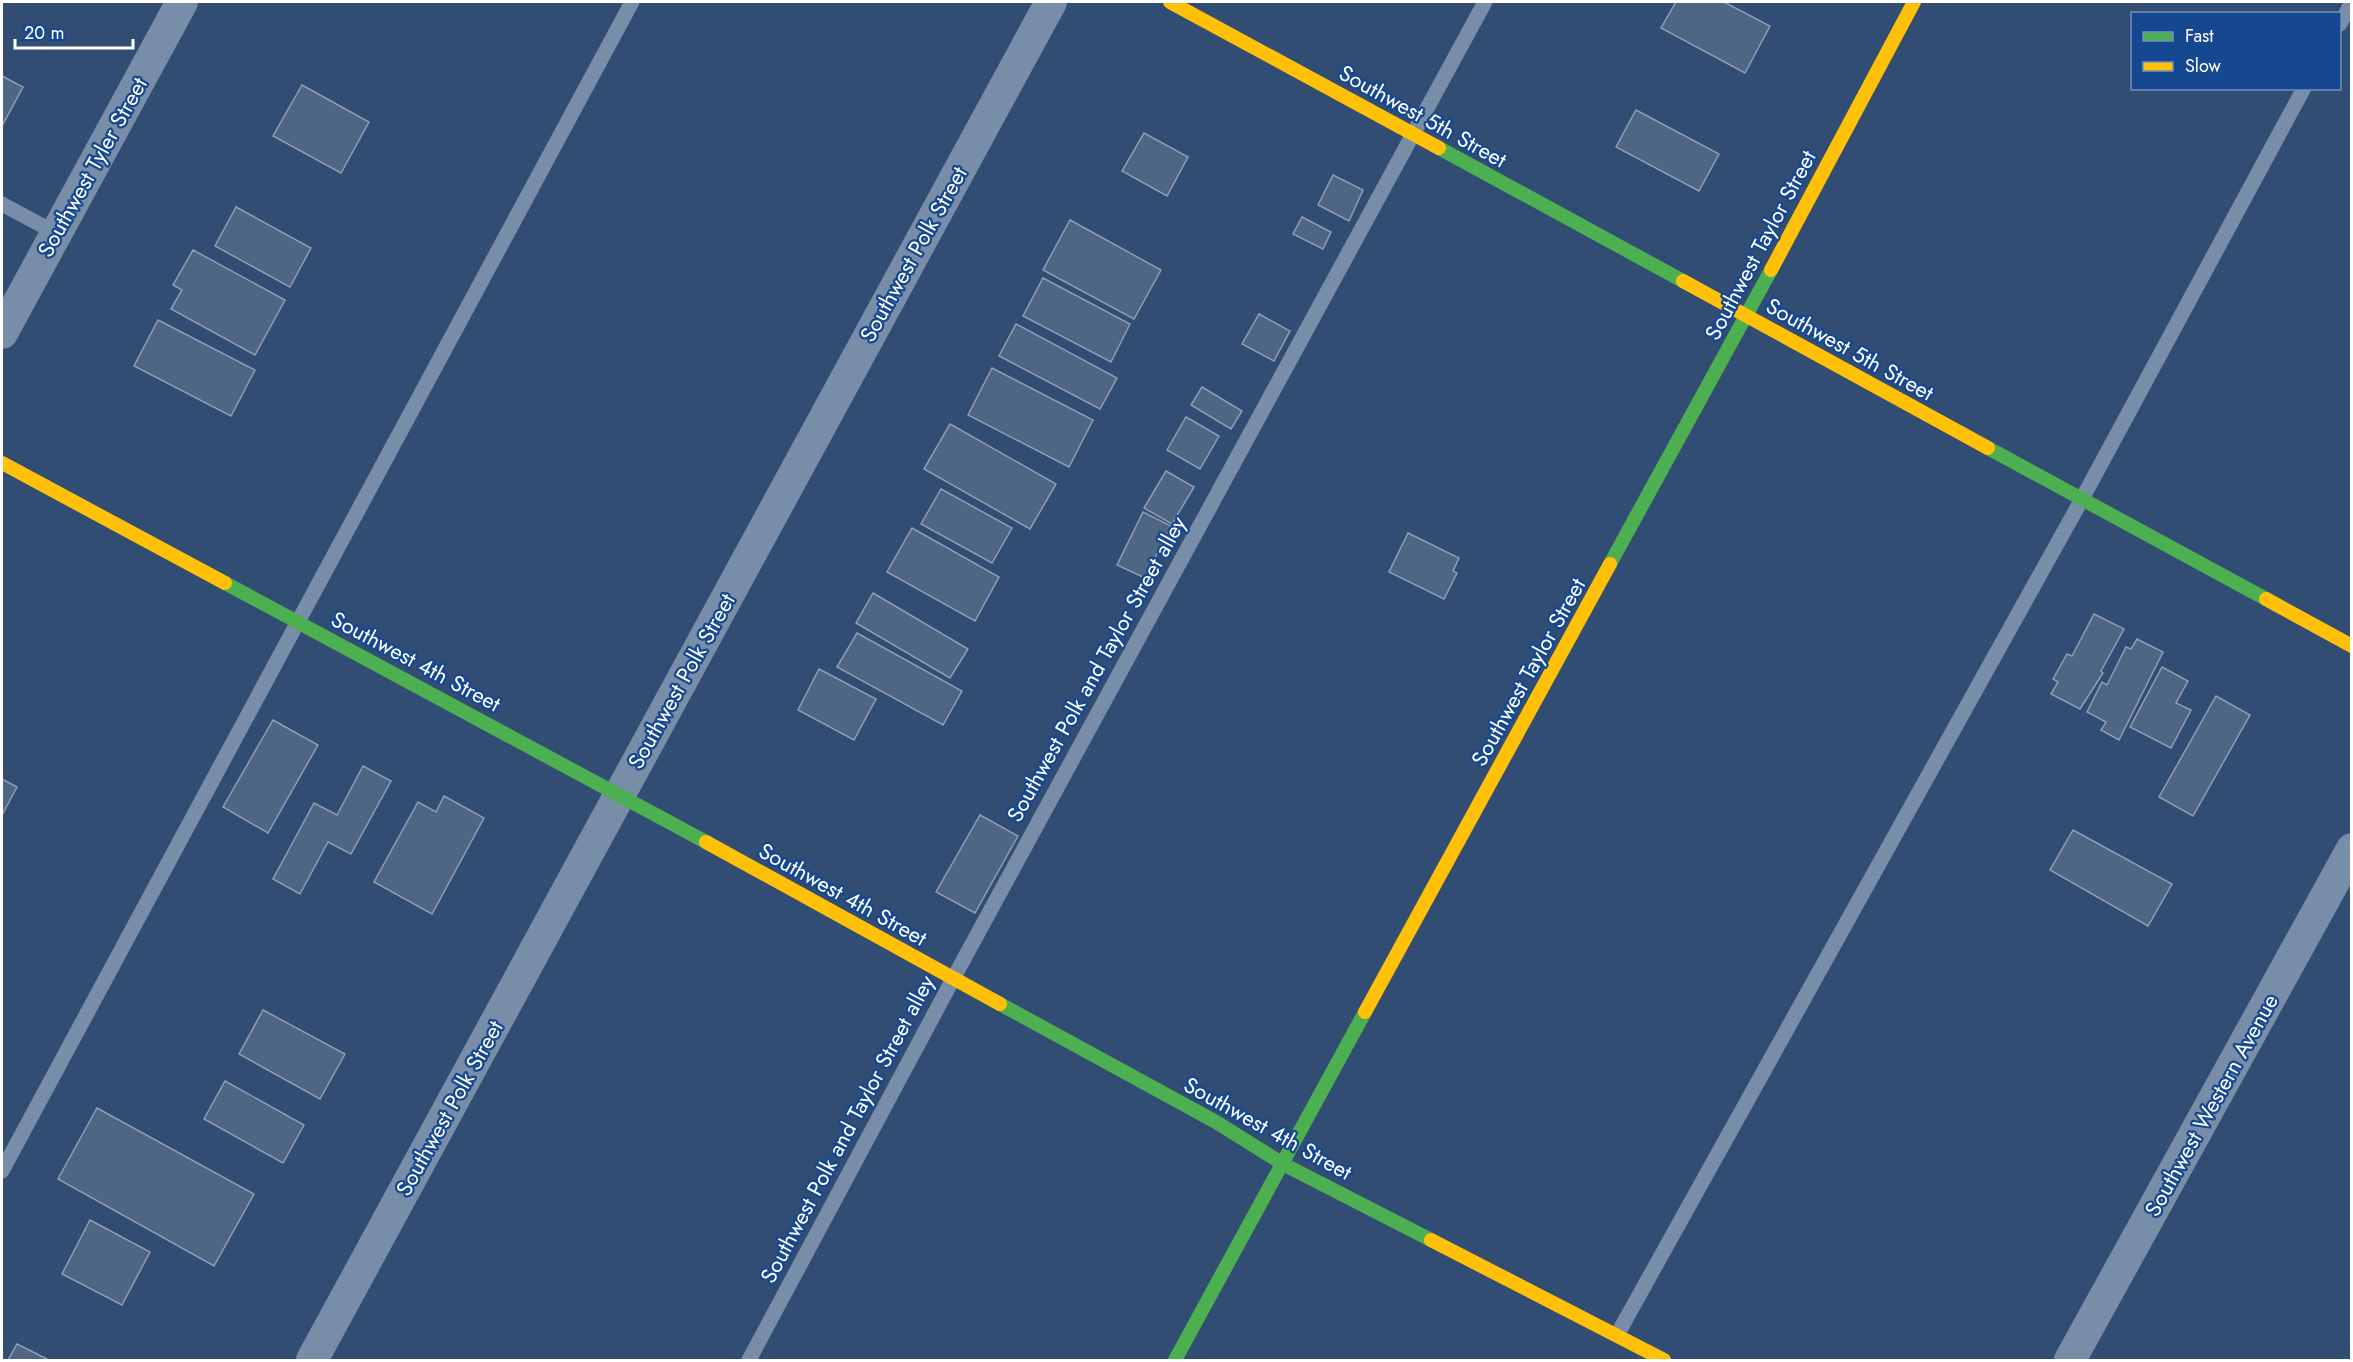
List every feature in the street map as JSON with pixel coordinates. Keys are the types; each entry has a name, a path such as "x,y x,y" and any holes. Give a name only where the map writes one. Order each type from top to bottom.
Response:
{"street":[{"name":"Southwest Tyler Street","path":"3,327 182,2"},
{"name":"Southwest Polk Street","path":"312,1360 1051,2"},
{"name":"Southwest 5th Street","path":"1170,2 2352,646"},
{"name":"Southwest Taylor Street","path":"1175,1360 1746,316 1914,2"},
{"name":"Southwest 4th Street","path":"2,463 619,794 1216,1122 1283,1164 1664,1360"},
{"name":"Southwest Western Avenue","path":"2070,1360 2352,849"}],"lane":[{"path":"2,1171 632,2"},
{"name":"Southwest Polk and Taylor Street alley","path":"748,1360 1485,2"},
{"path":"2341,22 2352,2"},
{"path":"1617,1335 2082,499 2303,90"},
{"path":"2,204 56,233"}],"building":[{"path":"1676,2 1724,2 1770,26 1745,73 1661,28"},
{"path":"2,76 23,87 2,126"},
{"path":"302,85 369,122 341,173 273,136"},
{"path":"1636,110 1719,154 1699,191 1616,147"},
{"path":"1144,133 1188,157 1167,196 1122,171"},
{"path":"1333,175 1363,190 1349,221 1318,205"},
{"path":"236,207 311,248 290,287 215,246"},
{"path":"1302,217 1331,232 1323,249 1293,234"},
{"path":"1070,220 1161,270 1134,319 1043,270"},
{"path":"193,250 285,300 255,355 171,309 182,290 173,285"},
{"path":"1043,278 1130,324 1111,362 1023,316"},
{"path":"1259,314 1290,331 1274,361 1242,344"},
{"path":"158,320 255,370 231,416 134,366"},
{"path":"1016,324 1117,378 1100,409 999,356"},
{"path":"992,368 1093,420 1069,467 968,415"},
{"path":"1202,387 1242,411 1231,429 1191,405"},
{"path":"1186,417 1219,436 1200,469 1167,450"},
{"path":"950,424 1056,484 1030,529 924,469"},
{"path":"1166,471 1194,487 1172,524 1144,508"},
{"path":"941,489 1012,528 992,563 921,524"},
{"path":"1143,512 1171,526 1145,578 1117,565"},
{"path":"912,528 999,577 975,621 887,572"},
{"path":"1408,533 1459,558 1453,571 1457,573 1444,599 1389,572"},
{"path":"873,593 968,649 950,678 856,623"},
{"path":"2094,614 2124,629 2101,671 2103,673 2080,709 2051,694 2058,682 2053,679 2067,654 2072,656"},
{"path":"857,633 962,691 943,725 837,667"},
{"path":"2137,639 2163,652 2119,740 2101,730 2106,722 2087,712 2102,682 2107,685 2126,647 2131,649"},
{"path":"2162,667 2188,681 2176,703 2191,710 2171,748 2130,727"},
{"path":"819,669 876,699 854,740 798,710"},
{"path":"2216,696 2250,715 2193,816 2159,797"},
{"path":"273,720 318,745 268,833 223,807"},
{"path":"363,766 391,781 351,854 328,842 300,894 273,879 314,803 337,815"},
{"path":"2,779 17,787 2,815"},
{"path":"444,796 484,818 432,914 374,882 418,802 436,812"},
{"path":"980,815 1018,836 975,913 936,892"},
{"path":"2073,830 2172,884 2148,926 2050,870"},
{"path":"263,1010 345,1054 320,1099 239,1054"},
{"path":"225,1081 304,1125 283,1163 204,1119"},
{"path":"97,1108 254,1194 214,1266 58,1179"},
{"path":"90,1220 150,1252 122,1305 62,1274"},
{"path":"17,1344 49,1360 8,1360"}],"traffic: fast":[{"path":"1439,148 1683,281"},
{"path":"1610,564 1771,270"},
{"path":"1988,448 2266,599"},
{"path":"225,583 706,842"},
{"path":"1000,1004 1216,1122 1283,1164 1431,1240"},
{"path":"1175,1360 1365,1012"}],"traffic: slow":[{"path":"1170,2 1439,148"},
{"path":"1771,270 1914,2"},
{"path":"1683,281 1988,448"},
{"path":"2,463 225,583"},
{"path":"1365,1012 1610,564"},
{"path":"2266,599 2352,646"},
{"path":"706,842 1000,1004"},
{"path":"1431,1240 1664,1360"}]}
